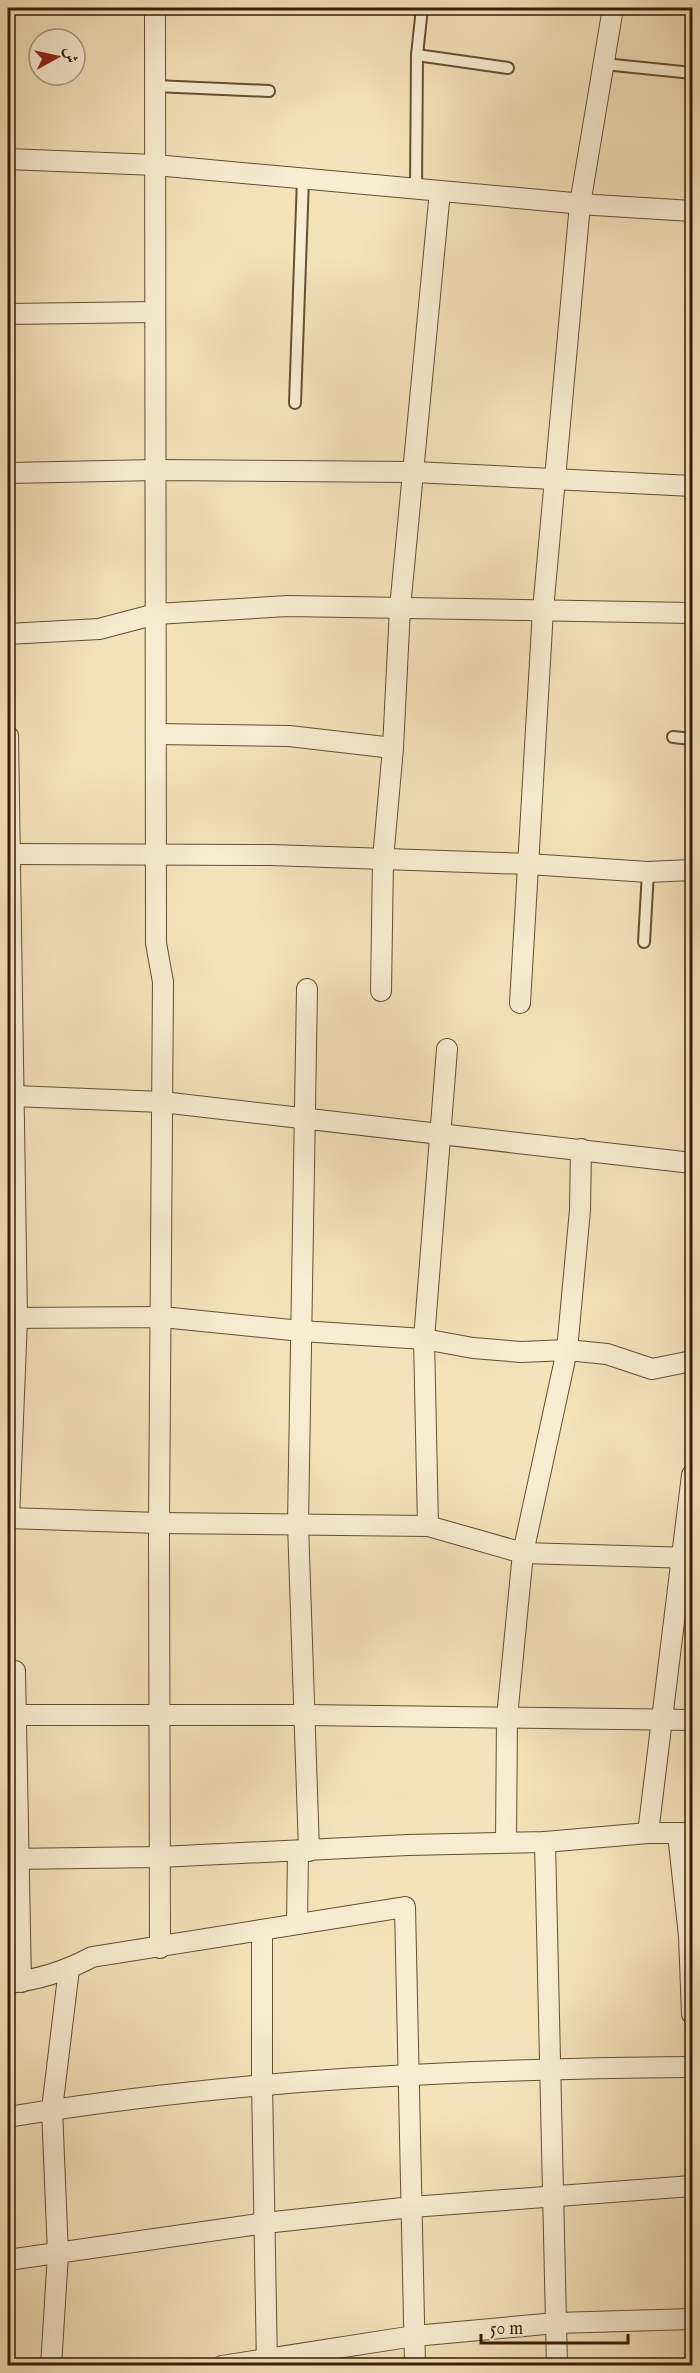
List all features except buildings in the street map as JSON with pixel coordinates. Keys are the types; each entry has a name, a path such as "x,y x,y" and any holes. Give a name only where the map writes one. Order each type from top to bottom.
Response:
{"street":[{"path":"155,8 156,943 164,982 159,1523 160,1948"},
{"path":"520,1003 543,610 580,204 613,8"},
{"path":"8,159 155,165 580,204 693,211"},
{"path":"381,991 383,859 393,748 400,608 440,191"},
{"path":"8,314 155,312"},
{"path":"8,473 156,470 414,472 693,486"},
{"path":"8,634 99,629 156,614 288,606 693,613"},
{"path":"157,734 289,736 393,748"},
{"path":"8,736 14,1096 10,1146 12,1318 8,1518 159,1523 428,1526 524,1553 687,1557"},
{"path":"9,854 271,855 528,864 648,872 693,870"},
{"path":"297,1923 303,1852 305,1715 298,1524 307,989"},
{"path":"428,1526 424,1339 447,1049"},
{"path":"14,1096 162,1102 693,1163"},
{"path":"506,1842 507,1717 524,1553 567,1350 580,1210 581,1149"},
{"path":"12,1318 162,1317 301,1331 424,1339 520,1352 567,1350 607,1354 652,1369 693,1361"},
{"path":"648,1833 661,1720 687,1557 693,1475"},
{"path":"15,1671 11,1715 14,1983 69,1969 92,1957 160,1948 297,1923 405,1907 415,2366"},
{"path":"11,1715 305,1715 693,1720"},
{"path":"12,1859 303,1852 408,1845 545,1842 648,1833 685,1834 693,2014"},
{"path":"545,1842 557,2366"},
{"path":"262,1930 267,2362"},
{"path":"51,2366 57,2254 52,2109 69,1969"},
{"path":"8,2117 158,2094 409,2073 550,2068 693,2067"},
{"path":"8,2260 265,2223 412,2207 693,2186"},
{"path":"222,2366 267,2362 414,2336 556,2323 693,2319"}],"lane":[{"path":"416,189 417,55 422,8"},
{"path":"417,55 508,68"},
{"path":"604,64 693,73"},
{"path":"155,86 269,91"},
{"path":"296,403 303,179"},
{"path":"673,737 693,739"},
{"path":"644,942 648,872"}]}
